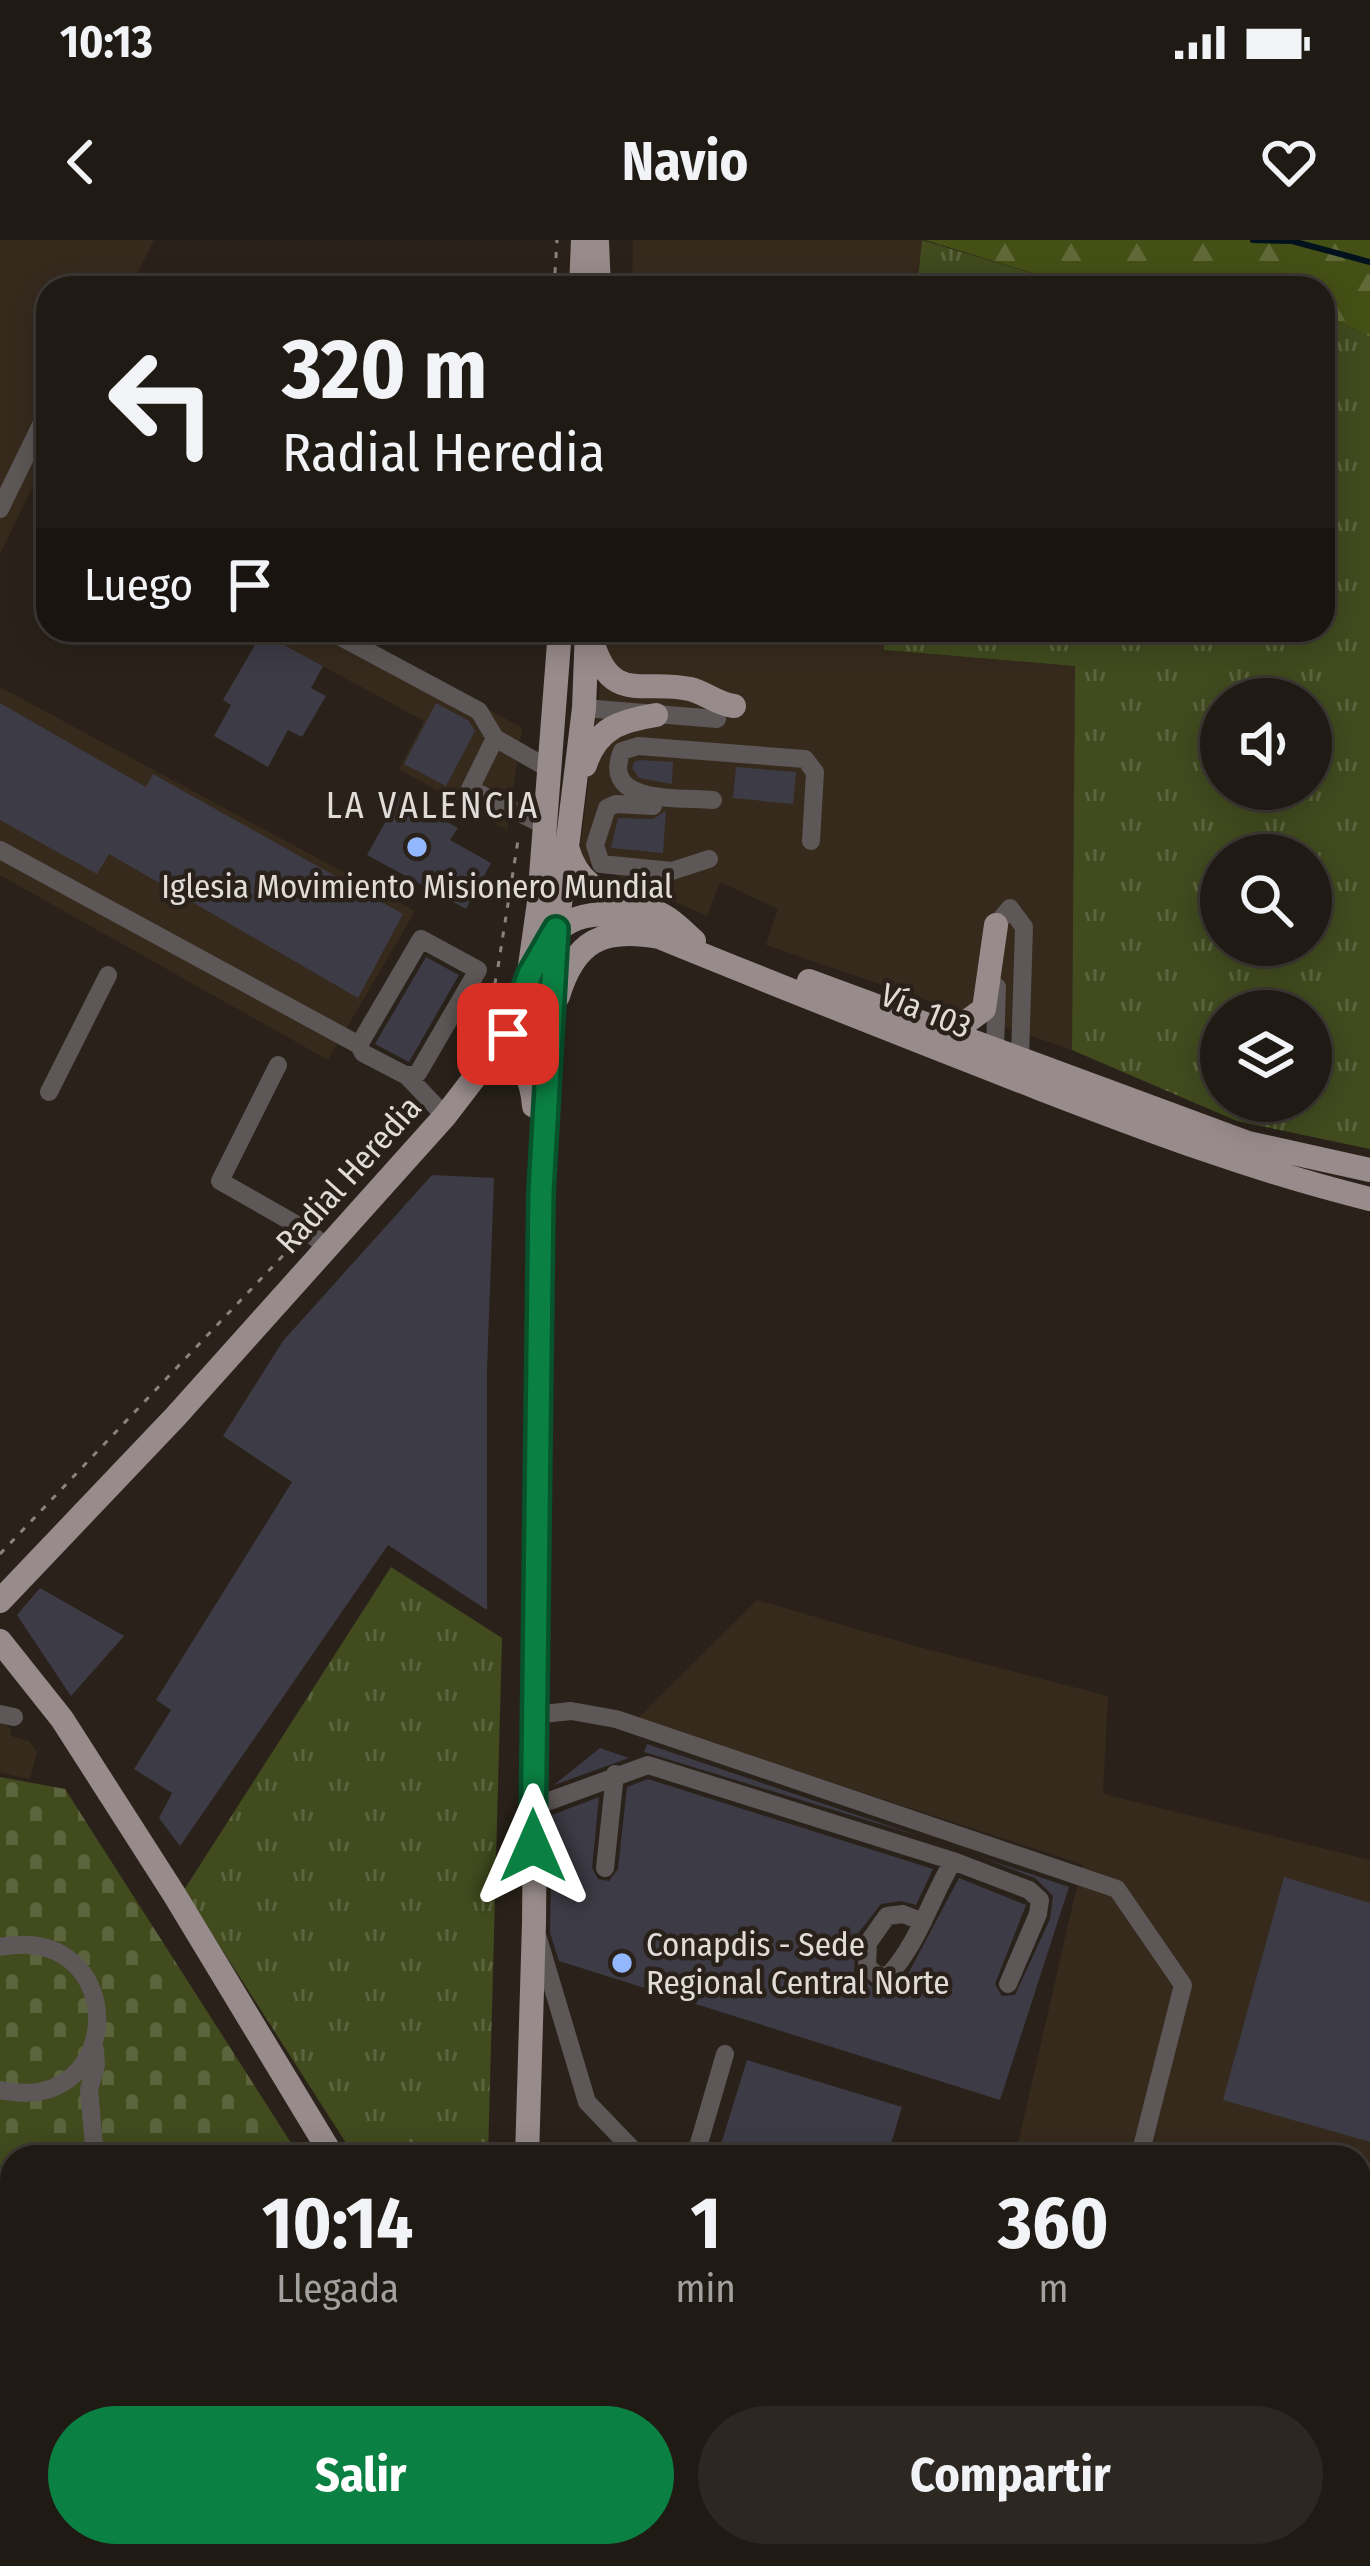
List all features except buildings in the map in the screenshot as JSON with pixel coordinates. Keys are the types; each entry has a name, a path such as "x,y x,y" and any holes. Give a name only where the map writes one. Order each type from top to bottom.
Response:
{"main road":[{"path":"582,276 584,240"},
{"path":"597,240 598,276"},
{"name":"Radial Heredia","path":"526,2145 534,1923 541,1192 556,929 551,770 559,642"},
{"path":"573,642 571,685 584,708"},
{"name":"Radial Heredia","path":"0,1601 176,1416 316,1239 446,1116 496,1052 517,1014 530,974 556,834 571,808 587,642"},
{"path":"592,642 601,666 621,684 688,689 726,713"},
{"path":"571,808 589,753 604,731 614,724 656,715"},
{"path":"556,834 572,866 591,886 662,914 694,941"},
{"path":"530,974 556,929 594,914 620,914 694,941"},
{"path":"803,979 961,1026 984,1009 996,925"},
{"name":"Vía 103","path":"547,1070 557,1000 570,965 592,942 619,932 658,937 952,1057 1220,1158 1370,1198"},
{"name":"Vía 103","path":"694,941 1248,1143 1370,1171"},
{"path":"496,1052 514,1059 532,1087 541,1192"},
{"path":"952,1057 977,1064 1006,1057 1038,1088 1079,1094 1250,1158 1370,1189"},
{"path":"0,1641 40,1687 326,2145"},
{"path":"181,1907 244,1992 340,2145"}],"street":[{"path":"0,508 36,435"},
{"path":"350,642 479,711 495,737 551,770"},
{"path":"584,708 656,715 726,713"},
{"path":"495,737 469,786 556,834"},
{"path":"709,859 673,872 601,864 595,845 607,808 616,804 712,804 630,790 616,770 622,751 638,746 805,759 815,772 811,841"},
{"path":"0,850 359,1045 363,1053 407,1076 446,1116"},
{"path":"1010,908 1024,927 1006,1057 996,925 1010,908"},
{"path":"359,1045 429,919"},
{"path":"407,1076 418,1073 478,970 421,938"},
{"path":"49,1091 108,975"},
{"path":"278,1065 220,1180 316,1239"},
{"path":"533,1715 571,1711 616,1719 1117,1889 1183,1985 1143,2145"},
{"path":"533,1807 648,1765 953,1861 1029,1890 1040,1900 1008,1984"},
{"path":"605,1868 615,1774"},
{"path":"922,1922 953,1861"},
{"path":"534,1923 587,2102 628,2145"},
{"path":"0,1947 18,1944 55,1950 84,1974 98,2008 96,2065 89,2090 94,2145"},
{"path":"0,2090 25,2095 47,2091 83,2066 94,2046"},
{"path":"698,2145 725,2054"}],"path":[{"path":"554,276 556,240"},
{"path":"488,1025 522,814"},
{"path":"0,1554 316,1239 399,1133"}],"shaded area":[{"path":"0,240 154,240 136,276 36,276 36,480 0,554"},
{"path":"633,240 922,240 918,276 632,276"},
{"path":"279,642 367,642 522,728 507,830 399,769 424,721"},
{"path":"606,642 885,642 885,650 1075,666 1072,1050 766,945 778,909 720,882 707,916 579,859"},
{"path":"0,687 415,911 328,1060 0,875"},
{"path":"757,1600 1108,1696 1103,1794 1370,1860 1370,2145 1018,2145 1082,1864 637,1719"},
{"path":"0,1719 11,1736 29,1741 37,1752 30,1779 0,1773"}],"green space":[{"path":"922,240 1041,276 918,276"},
{"path":"925,240 1370,240 1370,337 1335,320 1335,276 1042,276"},
{"path":"1335,320 1370,337 1370,1149 1242,1122 1332,1122 1332,990 1200,990 1200,1105 1072,1050 1075,666 884,650 885,642 1335,642"},
{"path":"391,1567 502,1638 488,2145 347,2145 184,1890"},
{"path":"0,1777 65,1789 292,2145 0,2145"}],"waterway":[{"path":"1253,240 1292,241 1370,262"}],"place":[{"name":"Iglesia Movimiento Misionero Mundial","path":"417,847"},
{"name":"Conapdis - Sede Regional Central Norte","path":"622,1963"}],"district":[{"name":"LA VALENCIA","path":"433,805"}],"route":[{"path":"508,1034 530,974 556,929 541,1192 533,1846"}]}
